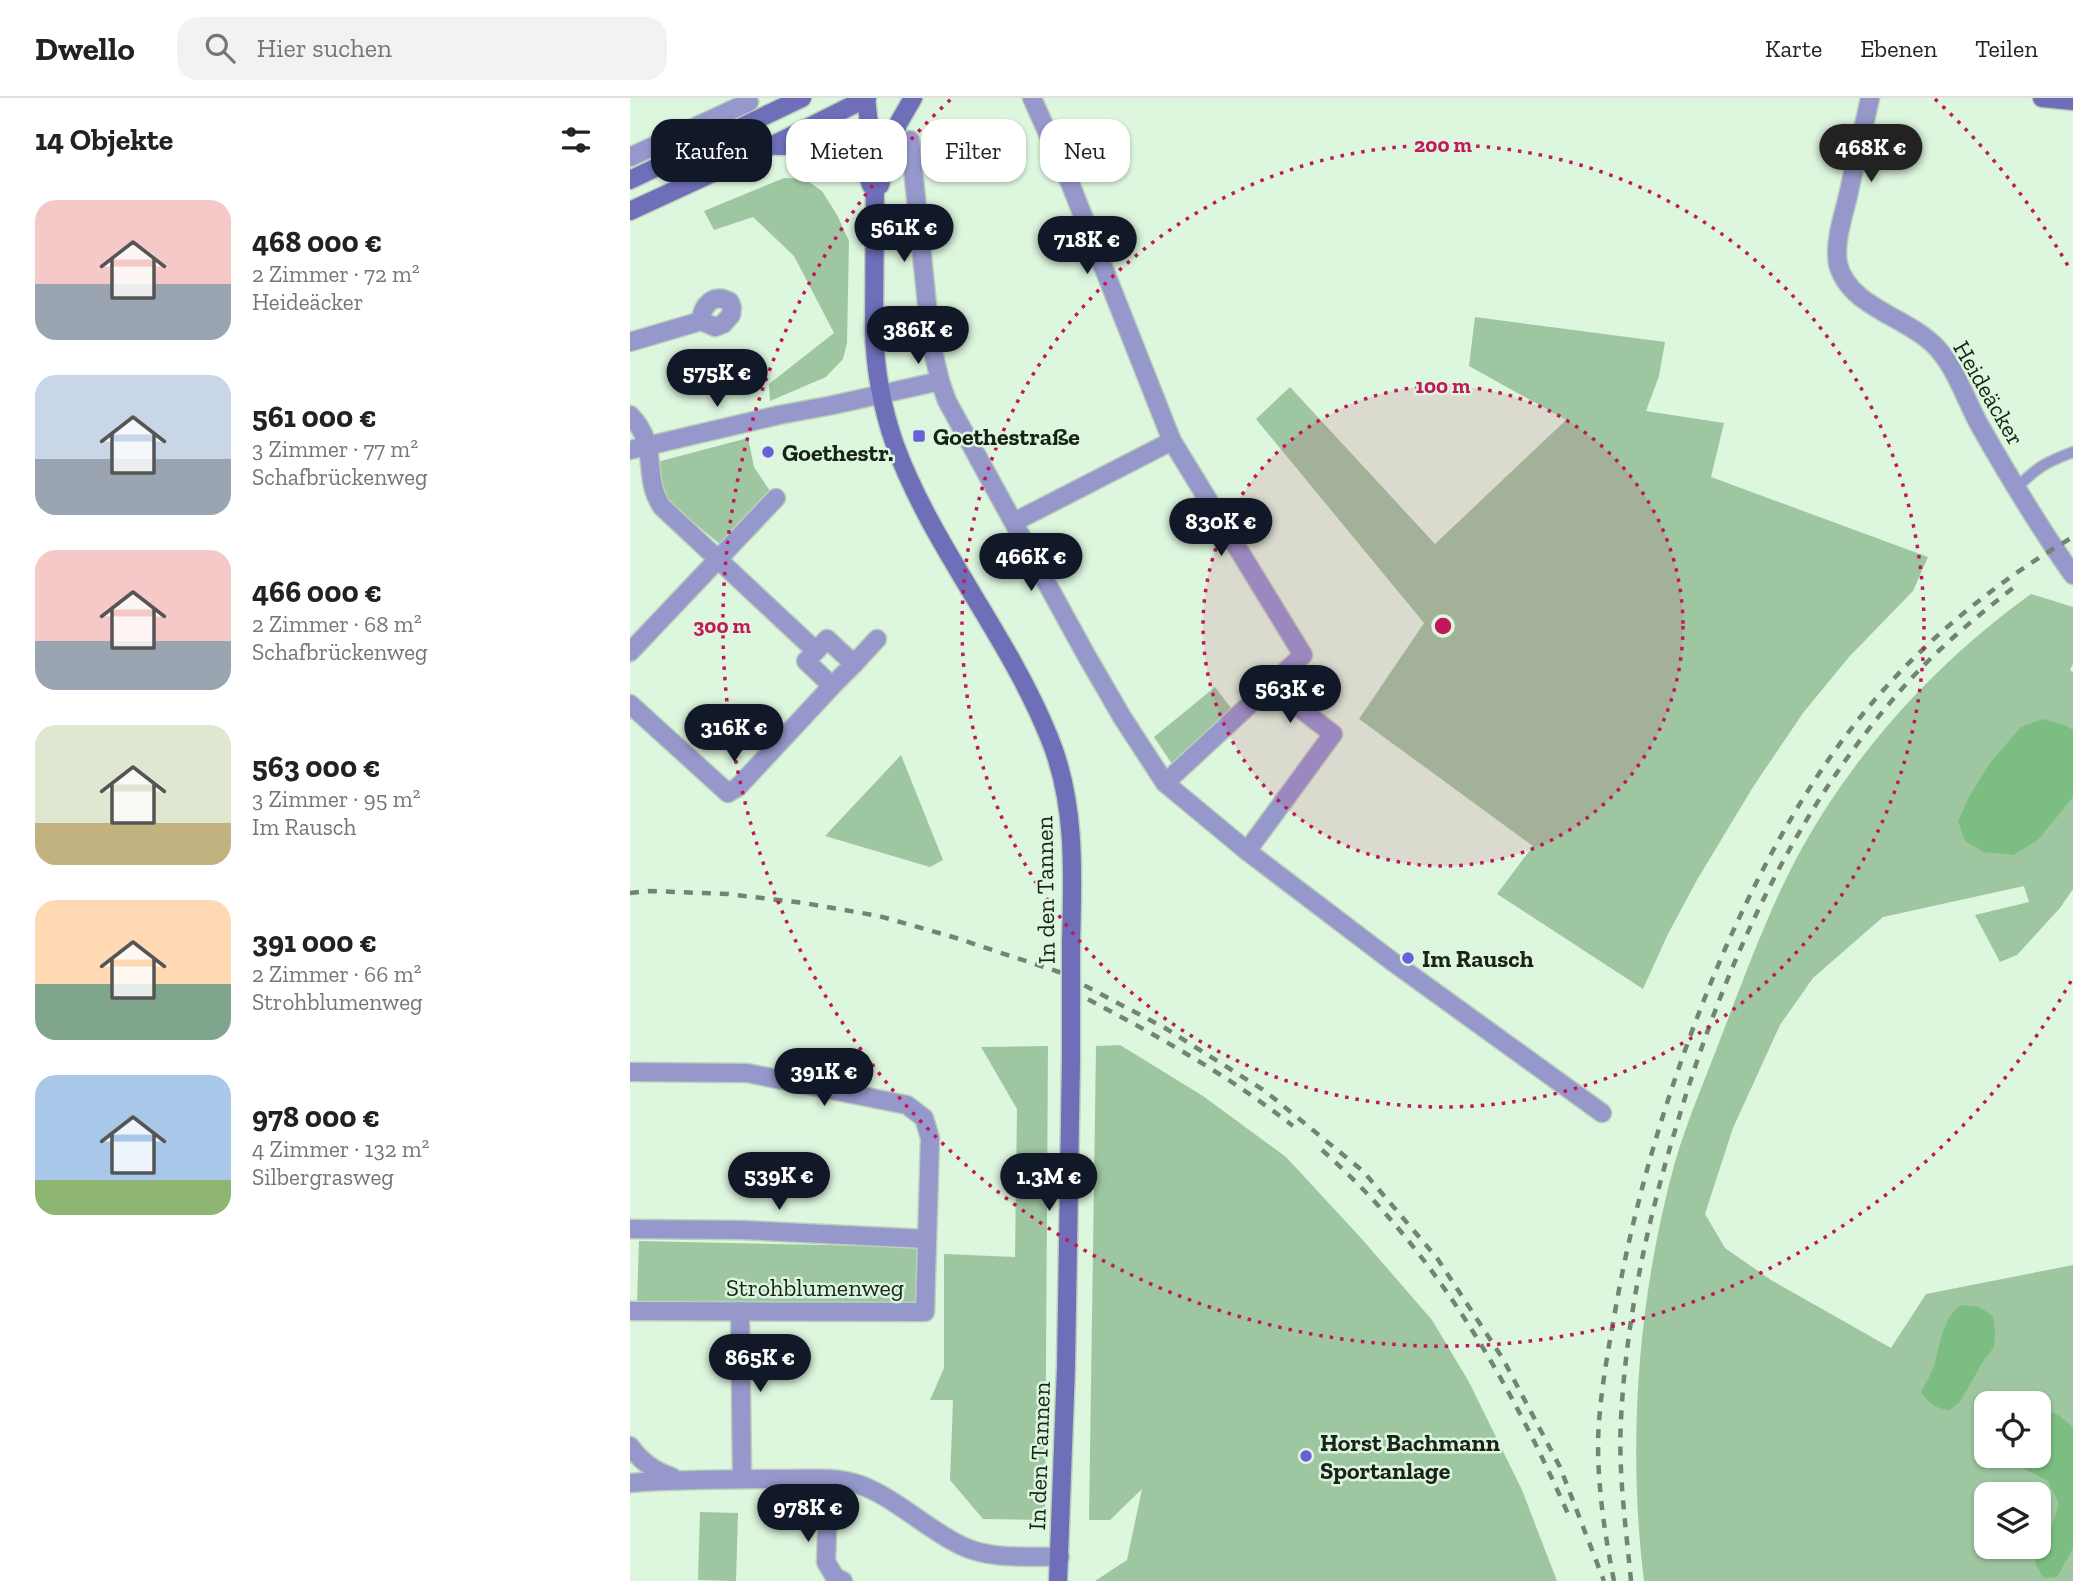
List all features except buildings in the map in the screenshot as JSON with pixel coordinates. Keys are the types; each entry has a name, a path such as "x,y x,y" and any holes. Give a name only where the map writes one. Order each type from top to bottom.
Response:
{"street":[{"path":"630,180 802,98"},
{"path":"772,145 866,98"},
{"name":"In den Tannen","path":"866,98 876,202 873,330 881,394 895,444 918,496 1021,677 1050,738 1068,802 1073,876 1071,1060 1066,1367 1058,1581"},
{"path":"876,202 898,124 913,98"},
{"path":"1032,98 1075,194 1172,441 1303,654 1165,783"},
{"name":"Heideäcker","path":"1870,98 1840,232 1840,271 1853,292 1910,327 1937,349 1950,366 2016,488 2073,575"},
{"path":"2042,98 2073,101"},
{"path":"630,157 749,102"},
{"path":"910,140 931,343 947,401 1122,717 1165,783 1247,851 1393,962 1602,1113"},
{"path":"772,146 822,145 847,153 858,161 869,177 876,202"},
{"path":"630,211 693,182"},
{"path":"630,342 701,321"},
{"path":"630,450 940,381"},
{"path":"630,415 645,434 656,497 669,514 816,651"},
{"path":"1014,522 1172,441"},
{"path":"630,652 776,498"},
{"path":"832,687 806,661 827,639 854,664"},
{"path":"630,704 728,793 738,788 877,639"},
{"path":"1247,851 1333,734 1270,686"},
{"name":"Strohblumenweg","path":"630,1072 747,1073 907,1105 924,1118 930,1138 925,1312 630,1311"},
{"path":"630,1229 742,1230 927,1239"},
{"path":"740,1311 742,1478"},
{"path":"630,1446 645,1464 659,1473 679,1479"},
{"path":"630,1483 679,1479 829,1479 866,1487 947,1538 973,1551 1060,1557"},
{"path":"829,1479 826,1562 835,1577 843,1581"}],"lane":[{"path":"2016,488 2048,461 2073,452"}],"shaded area":[{"path":"784,178 786,182 809,182 822,191 849,241 847,343 843,359 826,377 770,401 769,384 834,333 794,256 753,217 714,230 704,211"},
{"path":"1475,317 1665,342 1659,376 1646,411 1724,423 1711,477 1928,557 1913,591 1849,657 1803,713 1753,787 1697,880 1643,989 1497,894 1533,846 1359,719 1424,623 1256,419 1290,387 1435,544 1566,420 1469,366"},
{"path":"748,438 754,467 770,491 722,546 663,497 657,462"},
{"path":"2031,594 2073,607 2073,664 2070,670 2073,672 2073,889 2060,908 2017,955 2000,962 1975,915 2029,902 2024,886 1883,917 1813,978 1780,1025 1733,1128 1705,1214 1725,1248 1771,1280 1891,1348 1926,1294 2073,1265 2073,1581 1644,1581 1636,1476 1639,1370 1652,1265 1675,1162 1769,915 1802,848 1824,811 1875,741 1932,677"},
{"path":"1215,687 1234,712 1174,767 1154,737"},
{"path":"2043,719 2073,730 2073,797 2038,840 2013,855 1984,852 1965,841 1958,821 1990,763 2021,727"},
{"path":"901,755 943,860 930,867 825,836"},
{"path":"1120,1045 1203,1096 1286,1157 1432,1320 1469,1382 1522,1490 1557,1581 1095,1581 1127,1560 1142,1489 1110,1520 1089,1520 1096,1046"},
{"path":"1048,1046 1045,1520 983,1519 950,1480 953,1400 930,1400 944,1368 944,1254 1015,1257 1017,1109 981,1047"},
{"path":"639,1241 920,1247 919,1310 637,1304"},
{"path":"1961,1305 1979,1307 1993,1316 1994,1347 1960,1402 1949,1410 1933,1405 1921,1392 1934,1366 1949,1318"},
{"path":"2051,1412 2073,1427 2073,1548 2057,1577 2044,1578 2035,1559 2051,1559 2051,1527 2059,1504 2051,1482 2023,1468 2051,1468"},
{"path":"700,1512 738,1513 736,1581 698,1580"}],"railway":[{"path":"1614,1581 1603,1513 1598,1443 1610,1340 1635,1214 1660,1124 1690,1036 1725,949 1784,830 1819,774 1858,720 1905,667 1957,618 2014,575 2073,537"},
{"path":"1631,1581 1620,1439 1627,1347 1646,1239 1664,1169 1692,1075 1713,1017 1761,904 1789,849 1856,746 1922,667 1968,624 2017,585"},
{"path":"630,893 650,891 728,894 804,903 879,916 953,937 1059,972 1165,1028 1265,1091 1363,1171 1437,1258 1503,1359 1560,1467 1604,1581"},
{"path":"1072,991 1185,1053 1293,1126"},
{"path":"1322,1150 1362,1189 1434,1273 1465,1319 1521,1415 1569,1516"}],"place":[{"name":"Goethestraße","path":"919,436"},
{"name":"Goethestr.","path":"768,452"},
{"name":"Im Rausch","path":"1408,958"},
{"name":"Horst Bachmann Sportanlage","path":"1306,1456"}]}
